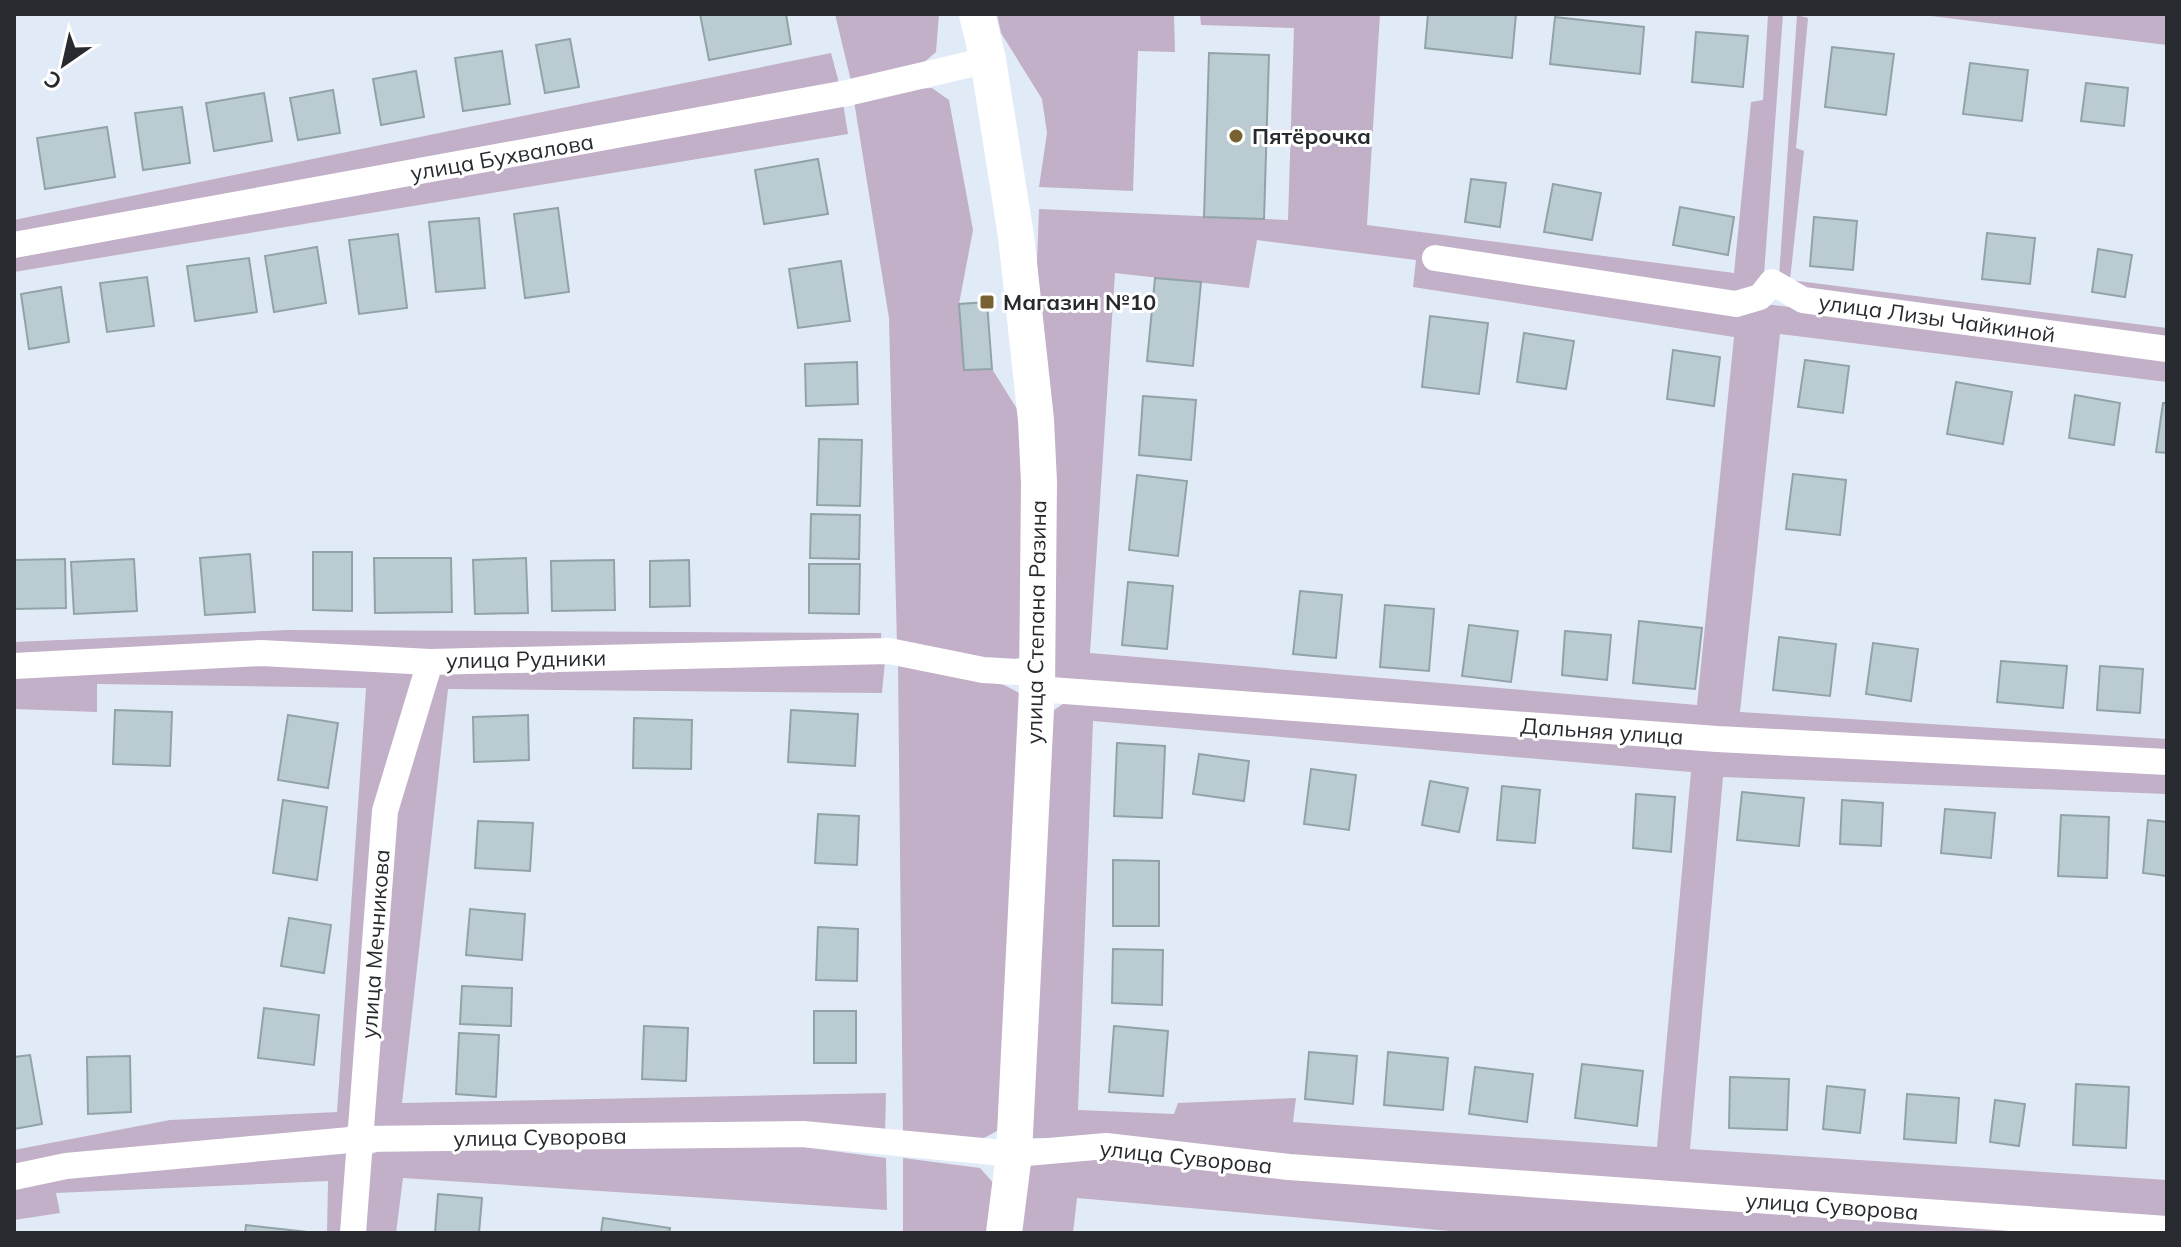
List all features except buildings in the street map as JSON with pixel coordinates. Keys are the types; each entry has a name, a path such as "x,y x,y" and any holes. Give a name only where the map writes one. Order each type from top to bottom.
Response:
{"main road":[{"name":"улица Степана Разина","path":"977,14 988,60 1016,236 1036,420 1039,482 1037,681 1014,1154 1004,1233"}],"street":[{"name":"улица Бухвалова","path":"14,245 847,93 988,60"},
{"name":"улица Лизы Чайкиной","path":"1435,258 1736,304 1760,297 1772,282 1803,300 2167,349"},
{"name":"улица Рудники","path":"14,666 261,653 430,662 889,651 1037,681"},
{"name":"улица Мечникова","path":"353,1233 385,811 430,662"},
{"name":"Дальняя улица","path":"1037,681 1717,739 2167,762"},
{"name":"улица Суворова","path":"14,1177 66,1166 361,1139 803,1134 1014,1154 1106,1146 1289,1167 2167,1229"}],"shaded area":[{"path":"835,14 939,14 936,52 922,64 851,81"},
{"path":"997,14 1174,14 1175,52 1138,51 1133,191 1039,187 1047,133 1042,99 1001,33"},
{"path":"1200,14 1380,14 1367,225 1734,273 1751,102 1763,100 1768,14 1783,14 1764,275 1766,304 2167,358 2167,382 1780,334 1740,712 2167,739 2167,755 1737,735 1063,683 1049,674 1043,356 1037,264 1039,209 1288,220 1294,28 1201,25","holes":["1257,240 1416,260 1413,287 1734,337 1697,705 1090,653 1115,273 1249,288"]},
{"path":"1915,14 2167,14 2167,45"},
{"path":"1797,15 1808,18 1796,148 1804,151 1790,280 2167,328 2167,342 1805,293 1779,277"},
{"path":"831,53 839,83 14,234 14,220"},
{"path":"932,88 949,100 973,230 959,304 964,370 992,369 1022,417 1023,657 1000,663 897,645 889,318 854,101"},
{"path":"843,103 848,134 14,272 14,258"},
{"path":"288,630 881,633 882,646 14,659 14,642"},
{"path":"263,661 412,672 415,680 352,1123 340,1132 14,1166 14,1150 170,1120 337,1112 366,688 97,684 97,712 14,709 14,677"},
{"path":"885,661 882,693 448,689 402,1103 886,1093 885,1134 377,1131 369,1123 395,814 440,672"},
{"path":"898,664 1004,685 1023,695 1001,1129 980,1140 903,1136"},
{"path":"1067,701 2167,770 2167,794 1723,777 1690,1149 2167,1180 2167,1218 1275,1157 1107,1138 1030,1138 1050,713","holes":["1093,721 1691,772 1657,1147 1293,1122 1296,1098 1178,1103 1174,1114 1078,1110"]},
{"path":"803,1147 886,1158 887,1210 403,1178 396,1233 361,1233 368,1156 383,1149"},
{"path":"341,1150 353,1155 346,1233 327,1233 328,1181 56,1193 60,1213 14,1220 14,1185 66,1174"},
{"path":"1109,1155 2081,1233 1472,1233 1077,1198 1073,1233 1021,1233 1029,1162"},
{"path":"903,1158 980,1168 995,1185 990,1233 903,1233"}],"place":[{"name":"Пятёрочка","path":"1236,136"},
{"name":"Магазин №10","path":"987,302"}]}
